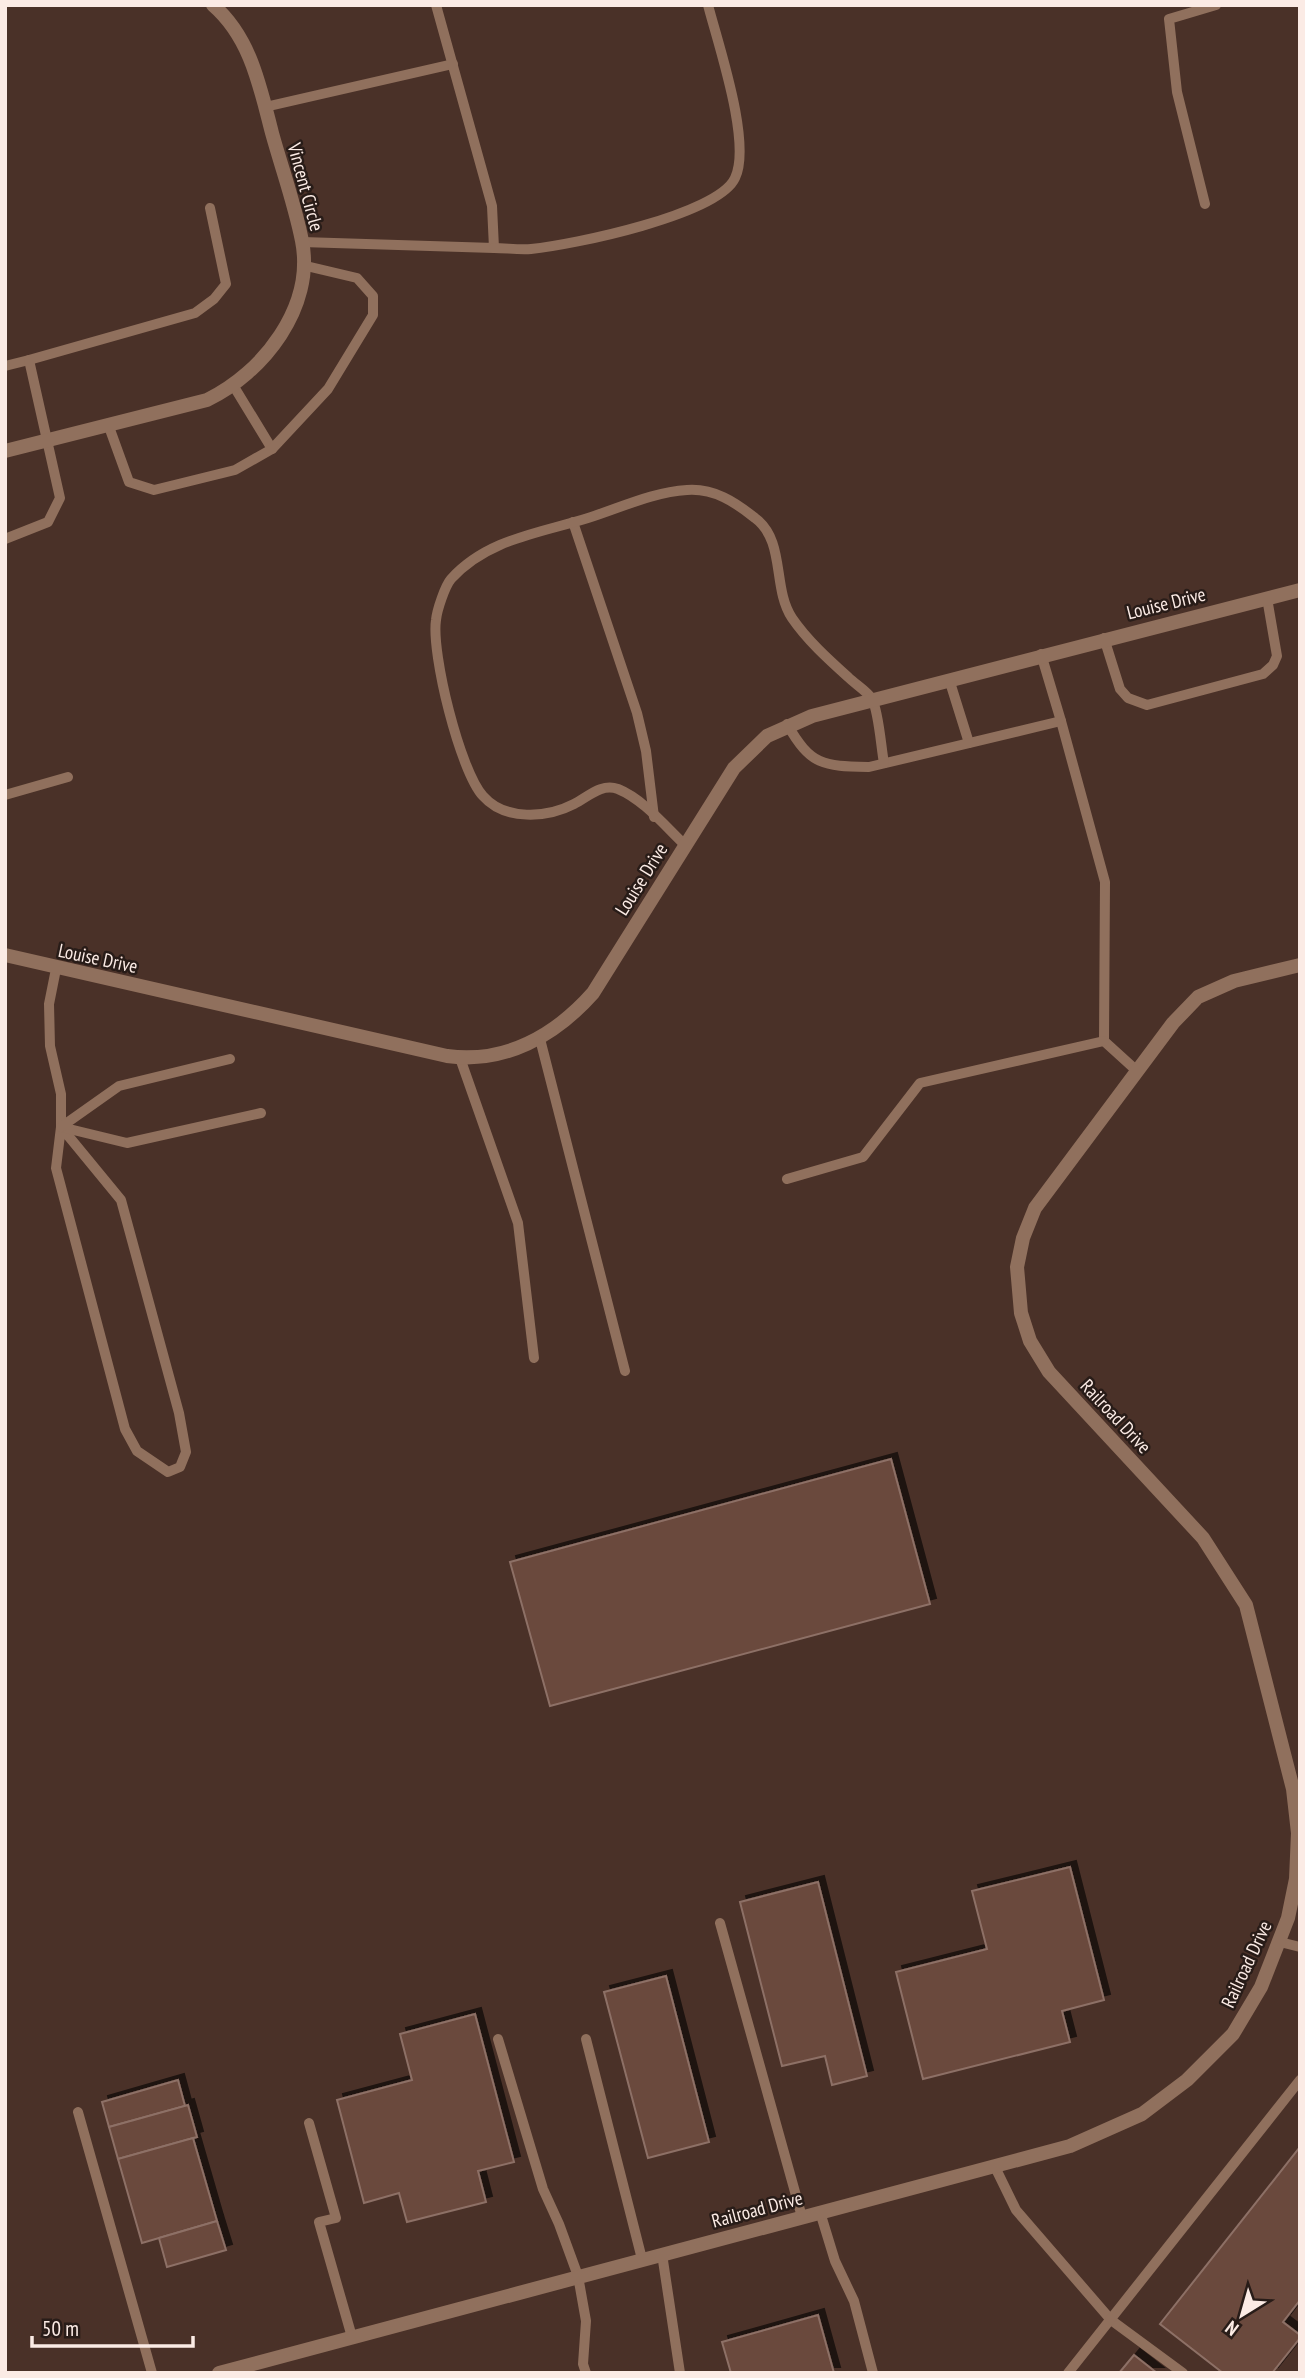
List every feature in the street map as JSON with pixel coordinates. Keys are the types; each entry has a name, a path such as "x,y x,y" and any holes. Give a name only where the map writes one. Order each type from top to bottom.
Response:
{"street":[{"name":"Vincent Circle","path":"5,451 207,400 256,367 279,338 295,303 303,265 302,242 254,66 239,35 215,6"},
{"name":"Louise Drive","path":"5,955 56,969 460,1058 483,1057 516,1049 540,1039 573,1015 593,993 734,768 767,736 787,724 1041,654 1300,590"},
{"name":"Railroad Drive","path":"219,2373 995,2167 1097,2136 1142,2115 1166,2098 1208,2061 1233,2034 1261,1986 1280,1942 1296,1879 1298,1833 1293,1789 1246,1605 1203,1538 1049,1372 1030,1340 1021,1313 1017,1267 1035,1208 1173,1023 1198,997 1234,981 1300,965"}],"lane":[{"path":"436,5 492,206 494,248"},
{"path":"302,242 532,249 645,226 719,197 736,178 740,138 708,5"},
{"path":"1205,204 1177,92 1169,19 1216,5"},
{"path":"265,107 453,64"},
{"path":"5,366 195,313 214,299 226,284 210,208"},
{"path":"108,424 130,482 154,490 235,471 272,449 328,389 373,315 373,296 356,278 303,265"},
{"path":"5,539 48,522 60,498 45,441 29,360"},
{"path":"233,384 272,449"},
{"path":"685,845 624,792 602,788 571,806 534,816 502,810 483,797 466,768 449,711 436,620 450,580 483,555 517,536 573,522 658,495 688,489 719,494 758,520 773,540 780,587 791,616 824,654 872,700 884,763"},
{"path":"573,522 637,713 646,751 654,817"},
{"path":"1104,638 1120,689 1128,698 1147,705 1263,674 1277,656 1267,597"},
{"path":"1041,654 1105,882 1104,1041 1137,1070"},
{"path":"949,679 969,743"},
{"path":"787,724 810,757 838,766 869,767 1061,721"},
{"path":"5,795 68,777"},
{"path":"56,969 49,1004 50,1045 61,1094 61,1127 56,1168 125,1429 137,1451 168,1472 180,1467 186,1452 179,1413 121,1200 61,1127"},
{"path":"540,1039 625,1371"},
{"path":"787,1179 863,1157 920,1083 1104,1041"},
{"path":"460,1058 518,1223 534,1358"},
{"path":"61,1127 119,1086 230,1059"},
{"path":"61,1127 127,1143 261,1113"},
{"path":"720,1923 802,2217"},
{"path":"1280,1942 1300,1947"},
{"path":"498,2039 543,2189 578,2276 586,2321 583,2364 586,2373"},
{"path":"586,2039 642,2259"},
{"path":"1068,2373 1300,2080"},
{"path":"78,2112 152,2373"},
{"path":"310,2123 336,2218 319,2222 352,2337"},
{"path":"995,2167 1016,2210 1111,2320 1183,2373"},
{"path":"820,2212 835,2261 854,2301 873,2373"},
{"path":"662,2254 680,2373"}],"building":[{"path":"891,1459 930,1604 550,1706 510,1562"},
{"path":"1070,1867 1104,2000 1062,2011 1070,2042 923,2079 896,1972 987,1949 972,1891"},
{"path":"818,1882 867,2076 832,2085 825,2056 782,2066 740,1902"},
{"path":"666,1976 709,2142 648,2158 604,1992"},
{"path":"475,2014 514,2162 478,2171 486,2202 407,2222 399,2193 364,2203 337,2100 412,2080 400,2034"},
{"path":"178,2080 185,2106 109,2127 102,2102"},
{"path":"188,2105 197,2137 118,2159 109,2127"},
{"path":"193,2138 217,2221 142,2243 118,2159"},
{"path":"1300,2147 1300,2300 1283,2322 1300,2335 1300,2338 1272,2373 1223,2373 1160,2324"},
{"path":"217,2221 226,2250 167,2267 159,2238"},
{"path":"818,2315 834,2373 731,2373 722,2342"},
{"path":"1134,2355 1157,2373 1119,2373"}]}
